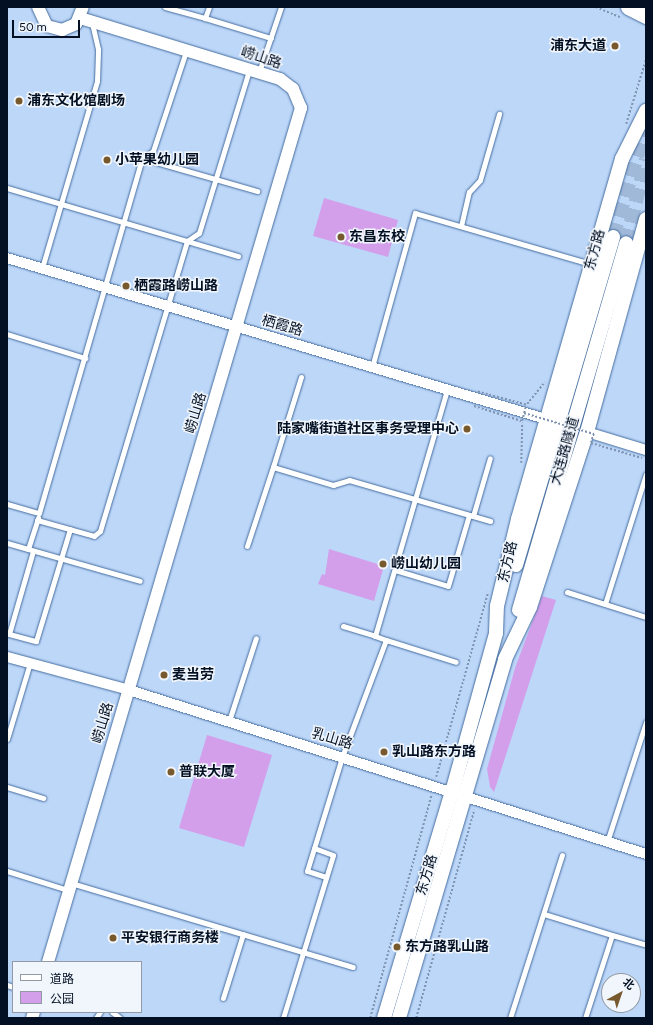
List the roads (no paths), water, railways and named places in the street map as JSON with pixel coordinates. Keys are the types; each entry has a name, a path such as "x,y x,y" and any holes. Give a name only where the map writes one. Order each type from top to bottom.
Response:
{"main road":[{"path":"628,7 646,16"},
{"name":"东方路","path":"384,1018 452,792 496,632 497,606 518,519 548,420 591,264 622,159 646,111"},
{"name":"东方路","path":"399,1018 466,798 505,659 530,607 587,432 646,219"},
{"name":"大连路隧道","path":"496,632 613,237"},
{"name":"大连路隧道","path":"505,659 626,243"}],"street":[{"name":"崂山路","path":"38,7 42,20 54,29 69,28 82,12 92,22 254,71 287,83 297,94 300,108 237,327 69,886 48,961"},
{"name":"栖霞路","path":"7,258 548,420"},
{"path":"587,432 644,454"},
{"name":"乳山路","path":"7,657 129,690 646,854"}],"lane":[{"path":"165,7 271,38"},
{"path":"205,18 209,7"},
{"path":"37,520 94,536 100,531 187,241 199,233 216,179 254,71 271,38 281,7"},
{"path":"42,268 97,80 98,49 92,22"},
{"path":"70,529 36,641 9,634 31,550 37,520 142,158 153,151 186,51"},
{"path":"461,226 470,192 480,180 499,114"},
{"path":"142,158 257,191"},
{"path":"7,188 238,256"},
{"path":"372,367 416,213 591,264"},
{"path":"7,334 85,358"},
{"path":"247,546 300,377"},
{"path":"376,636 447,389"},
{"path":"395,570 448,586 490,458"},
{"path":"273,467 333,485 349,480 490,521"},
{"path":"605,604 646,474"},
{"path":"7,504 39,513"},
{"path":"7,543 140,581"},
{"path":"567,592 646,617"},
{"path":"343,626 456,662"},
{"path":"229,721 256,638"},
{"path":"326,876 307,871 342,757 386,640"},
{"path":"7,739 30,663"},
{"path":"607,842 646,722"},
{"path":"7,788 43,798"},
{"path":"283,1018 333,854 314,848"},
{"path":"510,1018 562,855"},
{"path":"7,871 69,886 243,934 353,967"},
{"path":"544,914 646,945"},
{"path":"223,998 243,934"},
{"path":"585,1018 612,935"}],"tunnel":[{"path":"613,237 646,126"},
{"path":"626,243 646,159"}],"place":[{"name":"浦东大道","path":"615,46"},
{"name":"浦东文化馆剧场","path":"19,101"},
{"name":"小苹果幼儿园","path":"107,160"},
{"name":"东昌东校","path":"341,237"},
{"name":"栖霞路崂山路","path":"126,286"},
{"name":"陆家嘴街道社区事务受理中心","path":"467,429"},
{"name":"崂山幼儿园","path":"383,564"},
{"name":"麦当劳","path":"164,675"},
{"name":"乳山路东方路","path":"384,752"},
{"name":"普联大厦","path":"171,772"},
{"name":"平安银行商务楼","path":"113,938"},
{"name":"东方路乳山路","path":"397,947"}]}
